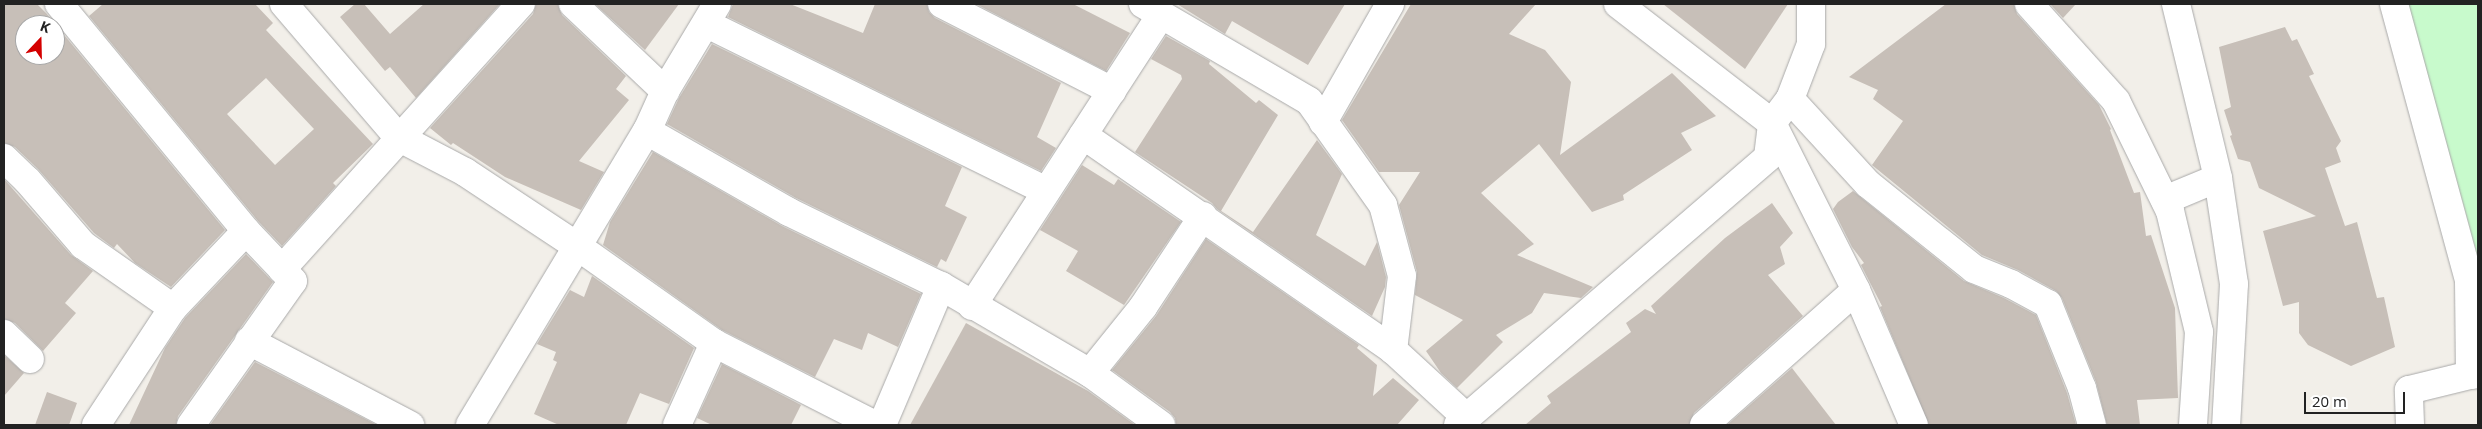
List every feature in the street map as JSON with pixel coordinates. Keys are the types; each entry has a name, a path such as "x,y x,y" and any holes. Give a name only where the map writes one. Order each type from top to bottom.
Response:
{"street":[{"path":"59,4 246,231 294,281 249,341 191,425"},
{"path":"284,4 398,137 465,172 577,246 714,343 875,425"},
{"path":"282,269 398,137 521,4"},
{"path":"573,4 665,91"},
{"path":"942,4 1112,91"},
{"path":"1323,122 1390,4"},
{"path":"1618,4 1772,123 1856,290 1914,425"},
{"path":"1083,135 1394,350 1462,421 1768,157 1772,123 1790,99 1811,44 1811,4"},
{"path":"2029,4 2116,100 2170,211 2199,332 2193,425"},
{"path":"2176,4 2218,178 2234,284 2226,425"},
{"path":"2394,4 2469,281 2474,374 2409,390 2410,425"},
{"path":"972,306 1112,91 1152,9 1308,101 1382,204 1402,276 1394,350"},
{"path":"470,425 647,131 665,91 712,14 1046,191"},
{"path":"1790,99 1868,184 1974,270 2011,284 2048,304 2082,388 2092,425"},
{"path":"647,131 788,212 941,286 972,306 1090,373 1161,425"},
{"path":"4,158 83,245 173,308"},
{"path":"2165,200 2218,178"},
{"path":"1090,373 1143,307 1202,216"},
{"path":"96,425 173,308 246,231"},
{"path":"882,425 941,286"},
{"path":"1704,425 1856,290"},
{"path":"4,334 30,359"},
{"path":"249,341 410,425"},
{"path":"677,425 714,343"}],"green space":[{"path":"2408,4 2478,4 2478,258"}],"building":[{"path":"4,4 37,4 48,15 15,15 15,65 65,65 65,36 225,230 171,287 135,263 117,244 114,248 94,233 38,169 15,147 4,143"},
{"path":"103,4 255,4 273,23 266,30 373,144 333,183 336,186 282,246 258,221 89,16","holes":["266,78 314,129 275,165 227,114"]},
{"path":"355,4 364,4 390,34 424,4 500,4 416,98 390,67 385,71 340,17"},
{"path":"536,4 558,4 562,15 626,76 616,89 629,100 579,161 604,172 581,210 505,177 453,143 451,145 430,128 533,14"},
{"path":"595,4 679,4 645,50"},
{"path":"733,4 790,4 863,33 875,4 927,4 929,12 935,18 1061,83 1037,137 1056,148 1041,171 728,17"},
{"path":"976,4 1073,4 1130,33 1106,71"},
{"path":"1177,4 1345,4 1308,65 1232,21 1225,34"},
{"path":"1411,4 1536,4 1509,34 1545,50 1571,82 1560,155 1672,73 1716,116 1681,133 1692,150 1623,195 1624,200 1592,212 1539,144 1481,193 1534,244 1517,255 1593,287 1581,298 1544,293 1532,313 1496,335 1503,342 1457,388 1441,373 1426,351 1463,320 1415,295 1417,272 1399,205 1420,172 1379,172 1342,120"},
{"path":"1663,4 1788,4 1745,69"},
{"path":"1946,4 2014,4 2017,14 2099,105 2111,129 2134,193 2140,192 2146,236 2151,235 2175,308 2178,398 2137,400 2140,425 2107,425 2096,382 2062,298 2056,291 2018,270 1982,255 1872,165 1903,121 1873,99 1878,90 1849,77"},
{"path":"2050,4 2076,4 2063,18"},
{"path":"2285,27 2292,41 2297,39 2314,74 2309,76 2341,141 2336,148 2341,162 2325,168 2345,226 2357,222 2377,298 2384,297 2395,347 2351,366 2308,345 2299,333 2299,302 2283,306 2263,231 2316,216 2259,188 2250,162 2238,159 2224,110 2231,107 2219,47"},
{"path":"1166,36 1210,61 1209,64 1256,103 1259,100 1278,115 1221,211 1253,232 1317,140 1342,174 1316,235 1365,266 1377,242 1386,277 1385,287 1372,316 1217,209 1212,203 1135,152 1182,79 1181,75 1151,59"},
{"path":"712,44 962,167 945,206 967,217 946,262 941,259 937,267 796,198 667,124 679,98"},
{"path":"653,152 782,226 921,294 898,347 868,333 862,350 834,339 815,377 722,330 603,245 610,222"},
{"path":"1082,165 1114,185 1118,179 1181,222 1124,305 1066,271 1078,251 1040,230"},
{"path":"4,179 71,255 93,271 65,303 76,313 43,351 15,323 4,319"},
{"path":"1853,191 1964,281 2004,298 2036,315 2067,393 2076,425 1929,425 1880,307 1882,306 1861,265 1864,263 1852,247 1833,209 1838,202"},
{"path":"1772,203 1793,233 1780,247 1785,264 1768,275 1803,316 1694,413 1689,425 1525,425 1551,403 1547,396 1631,332 1626,323 1645,309 1656,314 1651,306 1725,238"},
{"path":"1206,239 1359,345 1357,348 1377,365 1373,396 1393,378 1419,400 1397,425 1176,425 1175,418 1170,412 1112,370 1156,316"},
{"path":"246,254 273,282 178,416 176,425 129,425 165,348 185,318"},
{"path":"592,276 694,348 669,404 640,393 626,425 559,425 534,414 557,362 553,360 556,352 537,344 570,290 584,297"},
{"path":"966,323 1088,391 1135,425 910,425"},
{"path":"4,355 24,373 4,396"},
{"path":"255,362 377,425 210,425"},
{"path":"722,364 801,405 791,425 712,425 697,418"},
{"path":"1792,368 1836,425 1727,425"},
{"path":"47,392 77,403 69,425 35,425"}]}
